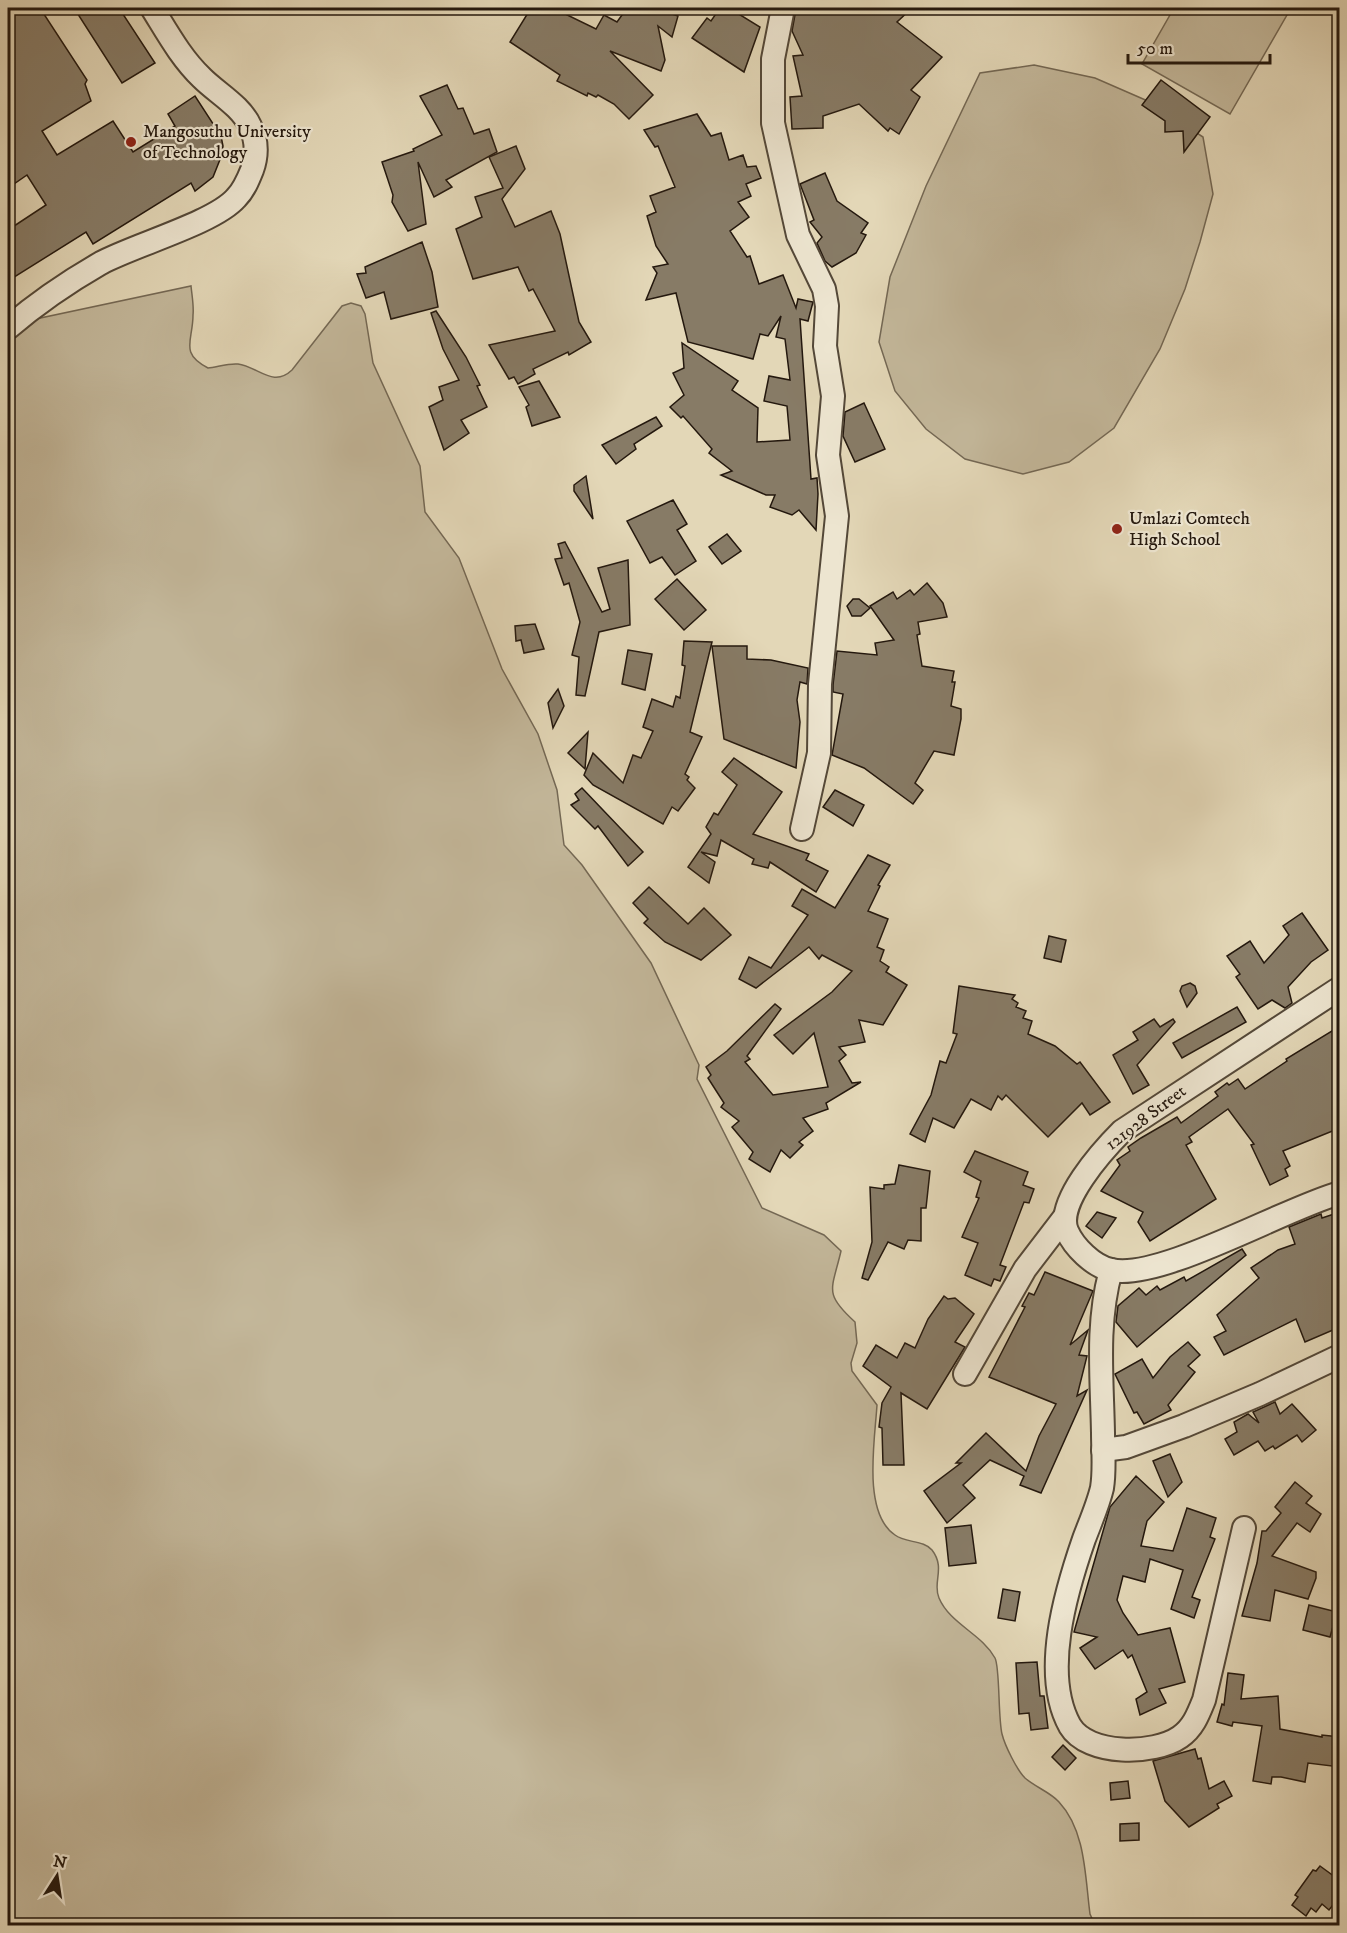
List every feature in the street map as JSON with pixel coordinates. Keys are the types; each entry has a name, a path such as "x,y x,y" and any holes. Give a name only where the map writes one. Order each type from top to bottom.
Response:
{"street":[{"path":"8,328 56,290 103,262 212,215 236,199 247,182 255,154 250,126 239,111 201,78 180,53 152,8"},
{"path":"783,8 773,59 773,123 798,235 824,289 827,306 825,346 833,396 828,455 837,516 820,684 819,753 802,828"},
{"name":"121928 Street","path":"965,1374 1025,1269 1064,1218 1070,1200 1091,1166 1122,1131 1340,988"},
{"path":"1064,1218 1067,1232 1082,1252 1098,1266 1111,1270 1143,1267 1179,1258 1314,1200 1340,1193"},
{"path":"1111,1270 1101,1316 1102,1488 1073,1570 1057,1650 1058,1676 1064,1710 1071,1727 1083,1738 1102,1748 1136,1748 1179,1738 1195,1723 1204,1700 1244,1528"},
{"path":"1103,1450 1126,1447 1184,1426 1260,1394 1340,1356"}],"shaded area":[{"path":"1174,8 1291,8 1230,114 1142,64"},
{"path":"1034,65 1095,78 1150,102 1203,137 1213,194 1185,289 1160,349 1114,428 1069,462 1023,474 965,459 926,429 895,391 879,342 890,277 926,186 980,73"},
{"path":"191,286 193,312 190,346 193,357 208,368 238,364 272,377 285,375 292,370 342,306 351,303 361,306 365,314 373,363 420,466 425,512 459,558 502,669 538,734 557,790 564,845 582,865 651,963 699,1065 697,1079 762,1208 824,1235 841,1251 833,1283 834,1297 855,1322 857,1343 851,1363 852,1371 877,1405 873,1474 878,1510 885,1524 899,1538 924,1545 932,1550 939,1569 937,1592 944,1607 982,1642 995,1658 1004,1739 1012,1758 1025,1778 1059,1802 1075,1827 1083,1855 1090,1914 1095,1925 8,1925 8,334 17,323"}],"building":[{"path":"8,8 40,8 87,80 85,84 91,101 42,131 57,155 113,121 133,152 175,126 168,114 195,96 221,136 223,146 213,177 195,191 191,183 93,244 86,232 8,281 8,230 46,205 27,175 8,188"},
{"path":"74,8 119,8 155,63 122,83"},
{"path":"531,8 553,8 596,29 604,15 617,22 627,8 654,8 678,16 672,37 658,26 665,60 661,71 610,51 653,95 629,119 614,104 598,95 596,97 588,93 587,96 557,81 560,75 510,42"},
{"path":"720,8 729,8 760,27 744,72 692,38 707,18 711,21"},
{"path":"912,8 897,22 942,57 911,90 920,97 899,134 890,128 888,131 859,104 823,116 823,128 792,129 790,97 802,96 793,56 803,55 792,31 796,9"},
{"path":"1161,80 1210,117 1184,152 1183,131 1165,132 1165,121 1142,105"},
{"path":"447,85 458,109 463,108 474,134 489,129 497,152 446,180 452,187 434,197 418,162 426,224 408,231 392,202 393,195 382,162 414,151 413,149 442,135 420,96"},
{"path":"697,114 711,136 721,133 729,160 743,155 747,167 756,166 761,178 746,184 751,196 738,202 749,217 730,231 747,257 750,256 759,284 783,275 796,308 798,299 813,302 808,321 800,319 811,479 817,478 816,530 799,510 792,515 770,507 775,495 766,495 721,475 732,471 709,453 712,449 683,416 681,418 670,407 684,395 673,373 684,368 682,343 738,381 732,390 758,408 757,442 790,440 787,406 764,401 769,376 790,380 785,339 776,337 781,316 768,336 760,334 753,359 688,342 676,293 646,300 657,273 653,267 668,264 656,246 647,216 656,212 650,196 675,187 658,146 655,147 644,130"},
{"path":"516,146 525,169 502,199 515,227 551,211 560,234 579,322 591,342 569,355 568,352 533,369 535,374 518,384 514,377 509,379 489,345 555,331 533,289 529,291 518,267 473,279 456,229 482,217 475,197 503,188 489,157"},
{"path":"825,173 837,201 868,223 861,233 866,235 856,253 832,267 825,261 817,243 822,237 810,222 814,220 800,184"},
{"path":"422,242 432,272 438,307 391,319 384,292 366,298 357,274 366,273 365,267"},
{"path":"436,311 466,357 480,385 477,386 487,407 461,420 469,433 444,450 429,407 443,400 439,387 459,380 443,349 431,313"},
{"path":"539,381 560,417 532,426 526,407 529,405 519,387"},
{"path":"864,403 885,449 855,462 843,436 845,412"},
{"path":"656,417 662,426 634,444 636,449 616,464 602,445"},
{"path":"586,476 593,519 574,491 574,485"},
{"path":"673,500 687,524 677,530 696,561 675,575 662,557 650,563 627,521"},
{"path":"727,534 741,551 722,564 709,547"},
{"path":"565,542 602,612 610,609 598,568 628,560 630,625 599,632 585,696 576,695 579,657 572,655 580,622 569,583 564,585 555,559 562,558 558,544"},
{"path":"677,579 706,610 684,630 655,599"},
{"path":"927,583 943,603 947,617 918,622 920,634 917,635 922,666 954,671 952,682 955,682 951,706 961,709 961,719 954,755 934,751 915,783 923,790 913,804 864,768 832,755 843,694 833,692 833,685 837,651 877,655 875,643 894,640 870,606 893,592 897,599 910,590 914,595"},
{"path":"853,599 859,599 870,608 861,616 852,616 847,606"},
{"path":"535,624 544,649 524,653 521,640 516,641 515,626"},
{"path":"684,641 712,642 690,732 702,737 685,774 689,777 687,780 695,788 678,811 672,807 663,824 593,785 584,775 593,753 623,783 633,755 641,758 653,731 643,727 652,699 673,707 676,696 680,698 685,666 682,665"},
{"path":"712,646 747,646 747,659 771,660 808,668 807,684 800,682 797,700 800,722 796,768 724,739"},
{"path":"628,650 652,654 645,690 622,684"},
{"path":"558,689 564,706 553,728 548,703"},
{"path":"588,732 585,769 568,753"},
{"path":"734,758 782,792 753,834 809,854 806,860 828,871 816,892 770,862 768,868 752,864 754,859 721,840 717,856 701,852 715,862 709,883 688,867 711,834 706,827 714,813 718,815 737,785 722,772"},
{"path":"582,788 643,852 628,866 598,826 595,829 571,805 579,800 575,794"},
{"path":"835,790 864,805 853,826 823,807"},
{"path":"868,855 890,865 878,885 880,886 868,911 888,919 877,947 884,950 880,961 889,967 886,972 907,985 883,1025 859,1020 865,1042 839,1047 846,1055 839,1061 852,1083 861,1082 826,1103 828,1109 803,1118 813,1131 799,1142 803,1145 790,1158 781,1150 770,1172 749,1159 753,1152 732,1127 739,1121 721,1107 724,1103 708,1078 711,1075 706,1067 727,1051 775,1004 781,1009 747,1056 750,1059 745,1062 773,1095 828,1087 814,1033 793,1054 774,1035 832,992 852,971 822,955 819,959 809,947 756,988 739,979 749,957 771,968 808,915 792,906 802,889 835,908"},
{"path":"649,887 688,924 704,908 731,935 701,960 665,942 644,923 648,919 633,903"},
{"path":"1302,913 1328,950 1311,962 1288,987 1292,1003 1285,1008 1272,1000 1258,1009 1236,977 1240,974 1227,956 1250,941 1264,963 1289,935 1283,926"},
{"path":"1049,936 1066,940 1061,962 1044,958"},
{"path":"1190,983 1195,986 1197,993 1187,1007 1180,991 1182,986"},
{"path":"959,986 1015,995 1012,999 1018,1003 1016,1007 1026,1011 1023,1018 1032,1021 1028,1034 1055,1046 1077,1064 1080,1062 1110,1102 1090,1115 1082,1103 1048,1137 1006,1095 1002,1100 998,1096 991,1110 971,1099 954,1128 933,1118 925,1142 910,1134 931,1095 940,1061 946,1063 957,1034 953,1033"},
{"path":"1237,1007 1246,1022 1182,1058 1173,1043"},
{"path":"1154,1019 1160,1027 1173,1019 1175,1022 1137,1065 1149,1085 1133,1094 1113,1055 1138,1040 1133,1032"},
{"path":"1340,1026 1340,1128 1283,1151 1290,1166 1285,1169 1288,1176 1270,1185 1251,1145 1254,1144 1228,1109 1189,1137 1192,1142 1186,1145 1216,1199 1150,1241 1138,1222 1143,1212 1101,1191 1120,1165 1117,1160 1130,1151 1128,1147 1141,1138 1177,1117 1181,1123 1218,1096 1215,1092 1227,1083 1229,1085 1238,1079 1245,1089 1287,1061 1286,1059"},
{"path":"975,1151 1028,1172 1023,1185 1034,1189 1029,1203 1024,1202 1000,1265 1006,1267 1000,1281 994,1279 991,1286 965,1275 978,1243 962,1237 979,1198 976,1197 981,1181 964,1172"},
{"path":"899,1165 930,1171 926,1208 921,1208 921,1241 908,1240 904,1249 888,1242 868,1280 862,1278 872,1242 870,1187 884,1189 884,1185 895,1184"},
{"path":"1097,1212 1116,1218 1102,1238 1086,1226"},
{"path":"1340,1212 1340,1327 1305,1342 1296,1319 1224,1355 1214,1337 1226,1331 1217,1315 1259,1278 1251,1268 1278,1250 1295,1244 1289,1227 1321,1214 1322,1218"},
{"path":"1242,1249 1246,1255 1137,1347 1116,1322 1118,1306 1139,1288 1146,1295 1157,1286 1160,1290 1184,1277 1186,1281"},
{"path":"1045,1272 1093,1291 1070,1345 1088,1330 1079,1355 1087,1356 1077,1396 1087,1390 1041,1493 1020,1485 1024,1476 990,1460 963,1485 975,1498 947,1523 924,1491 961,1463 956,1463 986,1433 1026,1471 1039,1436 1056,1404 989,1377 1025,1307 1022,1306 1029,1293 1034,1295"},
{"path":"944,1296 948,1299 955,1298 974,1314 955,1342 965,1347 927,1409 901,1393 904,1465 883,1465 882,1428 879,1427 882,1403 891,1387 863,1366 876,1345 897,1358 905,1343 915,1348 928,1319"},
{"path":"1188,1342 1200,1355 1188,1366 1195,1372 1168,1405 1171,1410 1144,1424 1137,1412 1134,1413 1115,1374 1142,1359 1153,1378 1170,1357"},
{"path":"1275,1402 1280,1414 1292,1404 1316,1430 1302,1442 1297,1435 1275,1449 1273,1446 1265,1451 1258,1441 1234,1455 1225,1439 1237,1432 1234,1422 1248,1414 1259,1423 1253,1412"},
{"path":"1170,1454 1182,1482 1168,1497 1153,1461"},
{"path":"1136,1476 1164,1502 1147,1521 1141,1546 1173,1551 1187,1508 1216,1518 1210,1537 1215,1539 1192,1597 1200,1600 1194,1618 1171,1609 1183,1570 1150,1559 1145,1582 1123,1576 1117,1600 1123,1613 1138,1635 1170,1628 1185,1682 1159,1689 1166,1703 1140,1715 1136,1699 1147,1692 1132,1655 1128,1658 1123,1650 1095,1669 1080,1648 1097,1637 1074,1632 1110,1507"},
{"path":"1295,1482 1312,1496 1306,1503 1321,1514 1310,1532 1297,1523 1272,1556 1316,1572 1308,1599 1275,1590 1270,1621 1242,1616 1257,1563 1262,1531 1266,1531 1281,1513 1275,1507"},
{"path":"971,1525 976,1563 949,1566 945,1528"},
{"path":"1003,1589 1020,1592 1015,1621 998,1618"},
{"path":"1309,1605 1337,1612 1330,1637 1303,1630"},
{"path":"1037,1662 1040,1696 1044,1696 1048,1728 1031,1730 1029,1713 1019,1714 1016,1663"},
{"path":"1228,1673 1244,1675 1241,1699 1278,1696 1280,1729 1322,1737 1322,1735 1340,1737 1340,1767 1308,1763 1305,1782 1281,1777 1272,1777 1271,1784 1253,1781 1262,1726 1233,1722 1232,1726 1217,1722 1222,1704 1224,1705"},
{"path":"1063,1745 1076,1758 1065,1770 1052,1757"},
{"path":"1195,1749 1198,1759 1201,1758 1209,1789 1224,1781 1232,1796 1217,1804 1219,1808 1189,1827 1165,1801 1153,1761"},
{"path":"1128,1781 1130,1798 1111,1800 1110,1783"},
{"path":"1139,1823 1139,1840 1120,1841 1120,1824"},
{"path":"1320,1866 1339,1880 1334,1887 1340,1892 1340,1896 1329,1910 1322,1904 1316,1912 1311,1908 1306,1916 1292,1905 1298,1897 1295,1895 1313,1870 1316,1871"}],"place":[{"name":"Mangosuthu University of Technology","path":"131,142"},
{"name":"Umlazi Comtech High School","path":"1117,529"}]}
